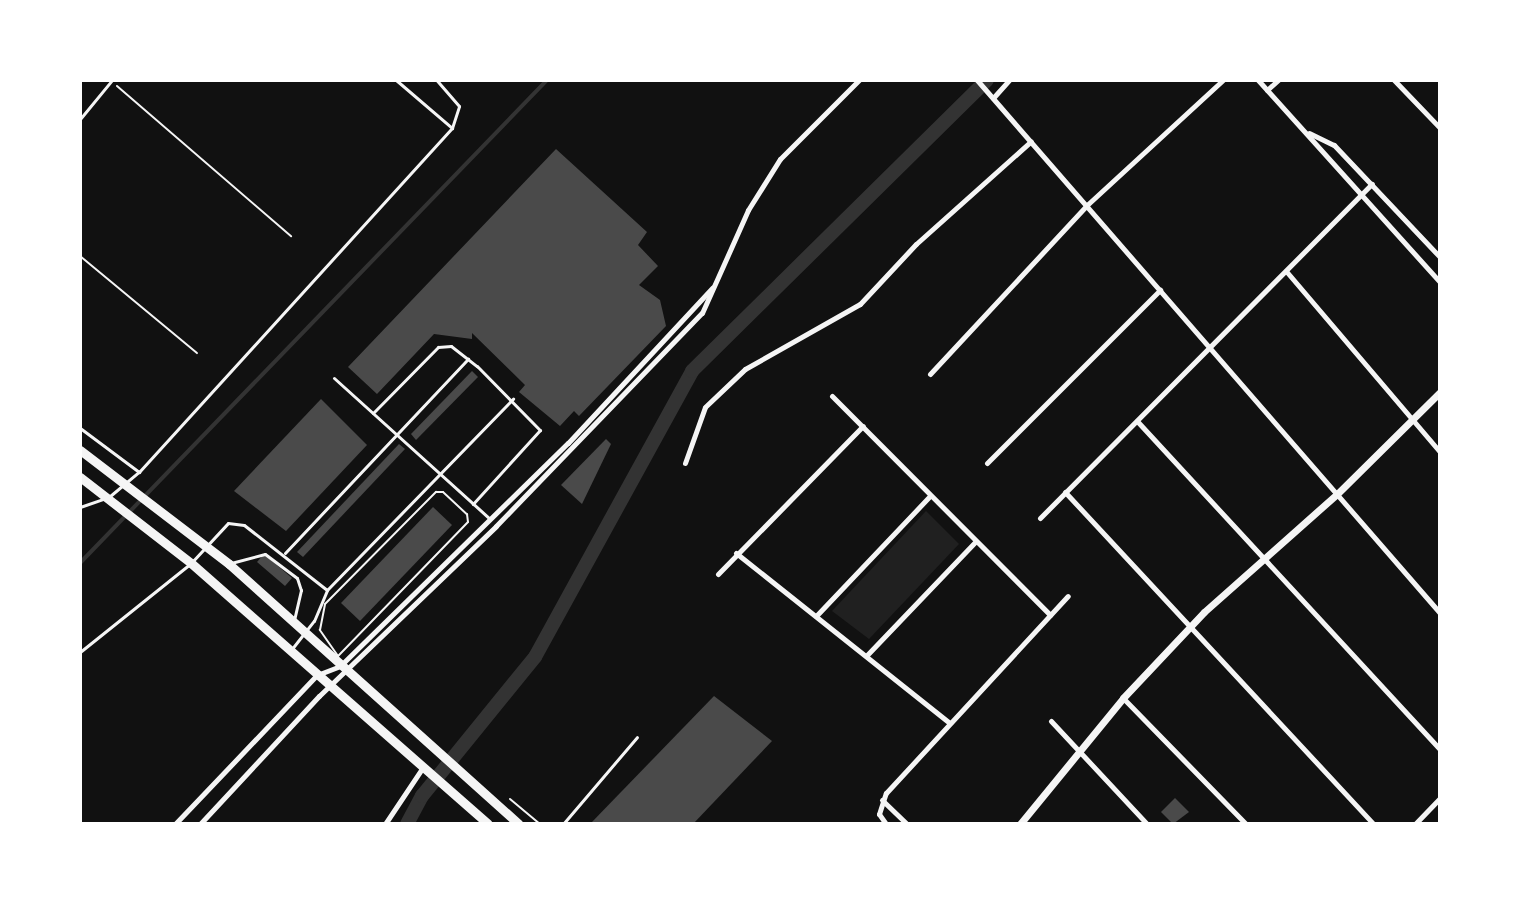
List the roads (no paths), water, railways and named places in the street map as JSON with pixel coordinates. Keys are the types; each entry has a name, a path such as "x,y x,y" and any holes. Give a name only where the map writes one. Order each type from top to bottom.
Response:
{"main road":[{"path":"80,450 229,564 519,824"},
{"path":"80,477 191,563 488,824"},
{"path":"474,811 486,796"}],"street":[{"path":"175,824 317,675 344,670 642,378 702,313 748,210 780,159 859,80"},
{"path":"977,80 1440,613"},
{"path":"991,95 1009,80"},
{"path":"930,374 1087,205 1223,80"},
{"path":"1258,80 1440,282"},
{"path":"1267,90 1278,80"},
{"path":"1394,80 1440,128"},
{"path":"1308,133 1334,145 1440,257"},
{"path":"685,463 705,407 745,369 860,304 916,244 1031,141"},
{"path":"1040,518 1372,184"},
{"path":"1286,271 1440,452"},
{"path":"200,824 718,282"},
{"path":"987,463 1160,290"},
{"path":"1020,824 1123,698 1191,628 1337,494 1440,392"},
{"path":"832,396 929,497 1050,615"},
{"path":"1137,421 1440,749"},
{"path":"718,574 863,426"},
{"path":"1065,492 1373,824"},
{"path":"816,616 929,497"},
{"path":"867,655 975,542"},
{"path":"736,553 950,723"},
{"path":"886,824 879,814 881,799 1068,596"},
{"path":"1123,698 1246,824"},
{"path":"1051,721 1147,824"},
{"path":"385,824 426,768"},
{"path":"1415,824 1440,798"},
{"path":"881,799 907,824"},
{"path":"180,818 186,824"}],"lane":[{"path":"80,119 111,80"},
{"path":"396,80 452,128"},
{"path":"80,507 112,501 128,486 452,128 459,106 436,80"},
{"path":"373,413 438,347 451,346 513,399 539,425 539,436 473,504"},
{"path":"285,553 468,359"},
{"path":"334,378 490,519"},
{"path":"290,651 305,632 327,590 513,399"},
{"path":"80,428 139,472"},
{"path":"80,652 191,563 228,523 237,522 285,553 327,590"},
{"path":"229,564 265,554 297,578 301,590 294,620"},
{"path":"563,824 637,737"}],"waterway":[{"path":"80,563 547,80"},
{"path":"407,824 422,796 535,657 692,371 987,80"}]}
